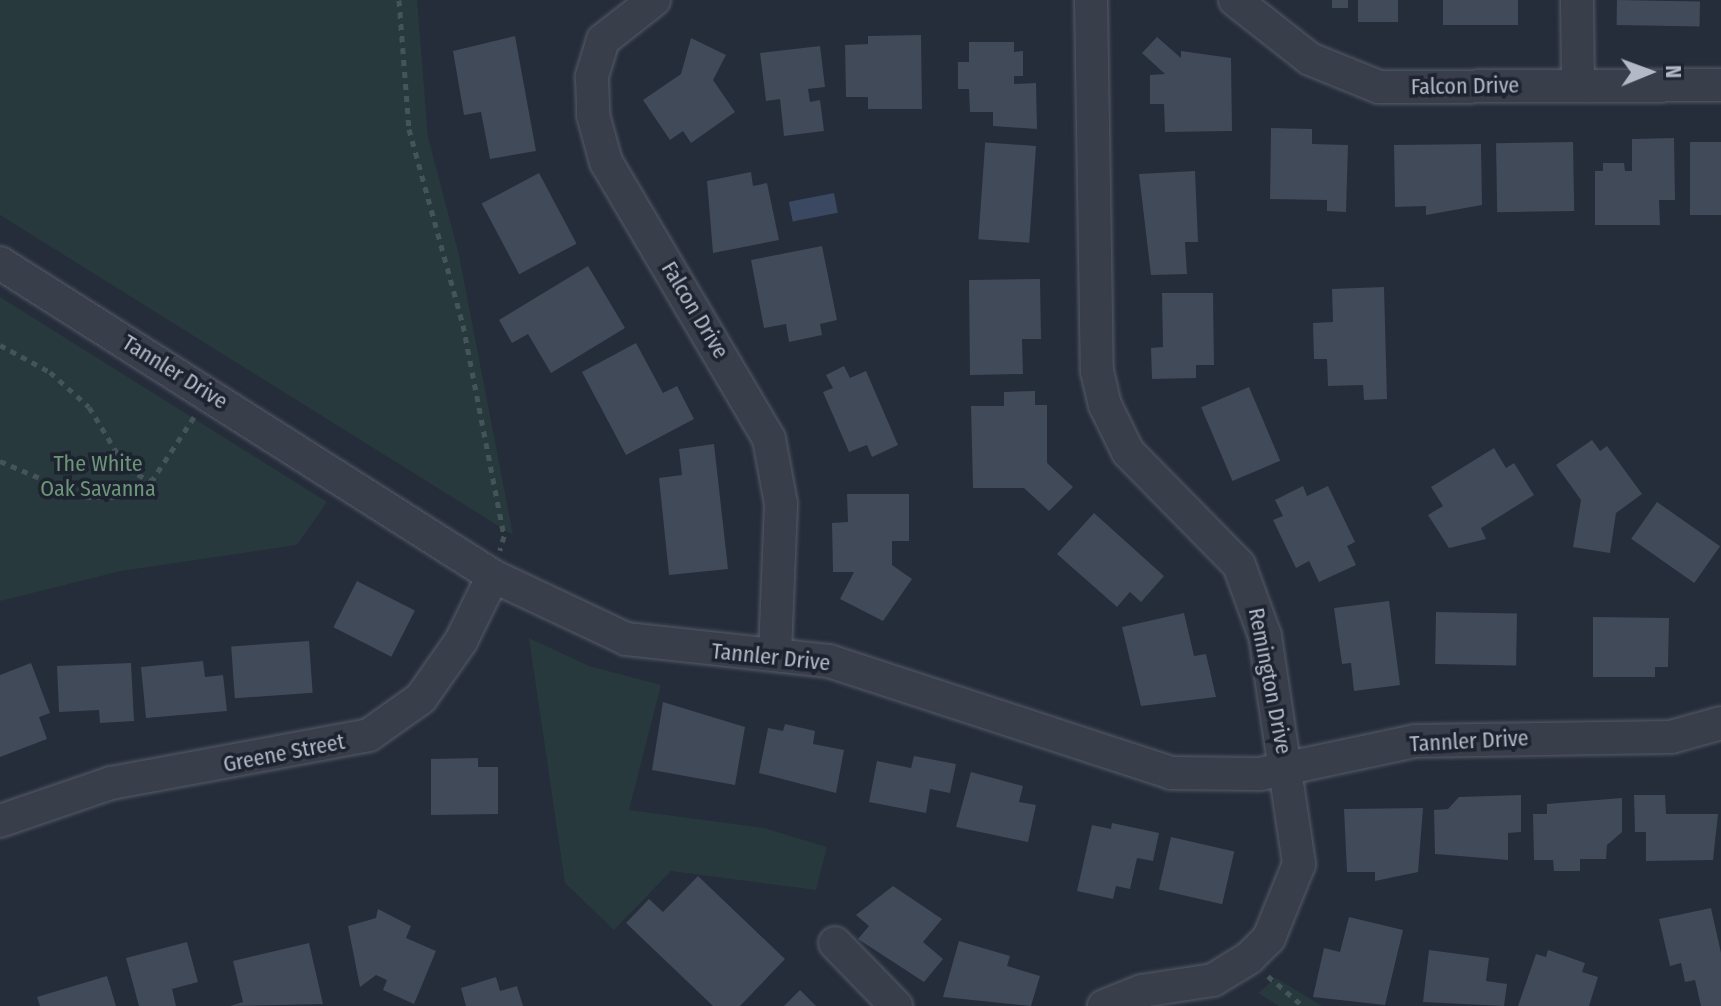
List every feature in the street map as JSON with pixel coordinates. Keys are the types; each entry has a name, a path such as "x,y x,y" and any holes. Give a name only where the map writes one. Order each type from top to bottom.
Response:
{"street":[{"name":"Falcon Drive","path":"654,0 603,40 592,77 593,115 606,162 769,439 781,504 775,654"},
{"name":"Remington Drive","path":"1091,0 1097,371 1105,405 1128,452 1239,565 1265,636 1288,771 1299,864 1269,938 1249,958 1213,980 1104,1006"},
{"name":"Falcon Drive","path":"1235,0 1310,59 1379,87 1721,85"},
{"path":"1577,0 1578,84"},
{"name":"Tannler Drive","path":"0,263 493,576 626,639 775,654 855,668 1141,767 1213,776 1288,771 1415,741 1671,737 1721,723"},
{"name":"Greene Street","path":"0,821 111,783 369,735 421,698 461,641 493,576"},
{"path":"835,943 896,1006"}],"path":[{"path":"399,0 412,145 463,325 504,536 493,576"},
{"path":"0,345 50,372 89,407 127,469 151,482"},
{"path":"0,461 85,497 120,497 151,482 209,394"},
{"path":"1249,958 1303,1006"}],"green space":[{"path":"0,0 417,0 428,137 459,255 513,535 0,215"},
{"name":"The White Oak Savanna","path":"0,297 327,502 297,545 121,571 0,601"},
{"path":"529,638 589,666 661,685 629,810 764,828 827,847 816,890 671,871 614,930 565,883"},
{"path":"1276,978 1322,1006 1279,1006 1258,993"}],"water":[{"path":"834,193 838,213 793,221 789,202"}],"building":[{"path":"1332,0 1348,0 1348,8 1332,8"},
{"path":"1358,0 1398,0 1398,22 1358,22"},
{"path":"1443,0 1518,0 1518,25 1443,25"},
{"path":"1617,0 1700,1 1700,26 1617,25"},
{"path":"921,35 922,109 868,109 868,97 846,97 845,45 868,44 868,36"},
{"path":"515,36 536,151 490,159 481,112 464,115 453,51"},
{"path":"1157,37 1181,58 1181,51 1231,58 1232,131 1165,132 1164,104 1150,104 1150,75 1165,74 1142,53"},
{"path":"691,38 726,55 713,80 735,112 691,143 683,131 670,140 643,100 681,74"},
{"path":"969,42 1014,42 1014,52 1023,51 1023,76 1014,76 1014,84 1036,83 1037,129 993,126 993,112 970,112 969,89 958,89 958,62 969,62"},
{"path":"820,46 825,87 808,89 810,102 820,100 824,131 784,136 780,99 766,101 760,53"},
{"path":"1271,128 1312,129 1312,144 1348,145 1346,212 1327,211 1327,200 1270,199"},
{"path":"1674,138 1675,200 1659,200 1660,225 1595,225 1595,171 1603,171 1603,163 1624,163 1625,171 1632,171 1632,139"},
{"path":"985,142 1036,146 1029,243 978,239"},
{"path":"1573,142 1574,211 1497,212 1496,143"},
{"path":"1690,142 1721,142 1721,215 1690,215"},
{"path":"1481,144 1482,205 1426,215 1426,206 1395,207 1394,145"},
{"path":"1195,171 1198,242 1185,242 1187,274 1151,275 1139,174"},
{"path":"751,172 753,186 767,183 779,240 713,253 707,181"},
{"path":"539,173 577,244 519,274 482,204"},
{"path":"822,246 837,320 820,324 822,335 789,342 786,324 764,328 751,260"},
{"path":"588,266 625,328 551,373 528,334 512,343 499,320"},
{"path":"1040,279 1041,339 1022,339 1023,374 970,375 969,280"},
{"path":"1384,287 1387,399 1364,400 1363,385 1328,386 1327,359 1314,359 1313,323 1333,322 1332,289"},
{"path":"1162,293 1213,293 1214,365 1196,365 1196,378 1152,379 1151,348 1163,347"},
{"path":"636,343 663,393 677,386 694,419 626,455 582,372"},
{"path":"844,366 850,378 866,371 898,445 872,457 867,445 849,452 823,392 833,388 826,375"},
{"path":"1249,387 1280,461 1232,481 1201,407"},
{"path":"1035,391 1035,405 1047,405 1047,463 1073,487 1049,511 1024,488 973,488 971,406 1004,406 1004,392"},
{"path":"1592,440 1600,451 1607,446 1642,494 1616,513 1610,553 1573,547 1581,500 1556,465"},
{"path":"714,444 728,569 669,575 659,478 682,475 679,449"},
{"path":"1494,448 1506,468 1514,463 1534,495 1481,528 1486,539 1449,548 1428,515 1443,506 1431,487"},
{"path":"1303,486 1307,496 1328,486 1355,542 1347,546 1356,565 1319,582 1309,561 1296,568 1273,520 1283,516 1275,500"},
{"path":"847,494 909,494 909,541 892,541 892,565 912,579 883,621 840,599 854,572 833,572 832,523 848,522"},
{"path":"1657,502 1720,546 1694,583 1631,539"},
{"path":"1094,513 1164,576 1141,602 1130,592 1117,607 1057,554"},
{"path":"357,581 415,611 391,657 333,627"},
{"path":"1389,601 1400,685 1354,691 1351,663 1342,664 1334,608"},
{"path":"1436,612 1517,613 1516,665 1435,664"},
{"path":"1184,613 1194,656 1206,654 1216,697 1141,706 1122,627"},
{"path":"1593,617 1669,618 1668,667 1655,667 1655,677 1593,677"},
{"path":"309,641 313,693 235,698 231,646"},
{"path":"203,661 205,677 223,675 227,711 146,718 141,667"},
{"path":"31,663 50,713 39,717 47,739 0,757 0,675"},
{"path":"131,663 134,721 100,723 99,710 59,712 57,666"},
{"path":"663,702 745,727 735,785 652,770"},
{"path":"785,724 815,731 813,744 844,750 836,793 759,773 768,728 783,731"},
{"path":"914,756 956,764 950,793 930,789 926,813 869,802 877,761 911,768"},
{"path":"478,758 478,767 498,767 498,814 431,815 431,759"},
{"path":"971,772 1023,786 1019,802 1036,805 1028,842 956,827"},
{"path":"1521,795 1521,832 1508,833 1508,860 1435,854 1434,810 1448,809 1459,797"},
{"path":"1634,795 1665,795 1666,814 1718,814 1713,860 1646,861 1646,832 1635,832"},
{"path":"1622,798 1622,832 1607,845 1606,859 1580,859 1580,871 1554,871 1553,860 1534,860 1533,814 1547,814 1547,804"},
{"path":"1423,808 1418,872 1375,881 1375,872 1347,872 1344,809"},
{"path":"1112,823 1159,833 1153,861 1137,858 1130,889 1116,886 1113,899 1077,891 1092,825 1111,829"},
{"path":"1171,837 1234,852 1222,904 1159,890"},
{"path":"698,876 785,959 740,1006 713,1006 626,923 649,899 663,912"},
{"path":"893,886 942,919 923,942 943,959 924,982 858,939 869,926 856,915"},
{"path":"1711,908 1721,953 1721,1006 1701,1006 1695,980 1685,982 1681,963 1670,966 1659,919"},
{"path":"378,909 411,926 406,938 436,951 414,1004 383,990 387,980 376,975 360,987 348,926 376,918"},
{"path":"1349,917 1403,930 1385,1005 1313,997 1324,948 1340,952"},
{"path":"959,941 1010,956 1007,966 1040,976 1031,1006 943,997"},
{"path":"187,942 198,982 172,989 176,1006 139,1006 126,958"},
{"path":"309,943 323,1004 230,1006 243,1002 233,961"},
{"path":"1429,950 1489,958 1486,981 1507,984 1504,1006 1423,1002"},
{"path":"1548,950 1585,963 1582,972 1598,977 1589,1006 1518,1006 1536,954 1546,957"},
{"path":"107,976 116,1006 40,1006 37,997"},
{"path":"496,977 500,991 517,986 523,1006 466,1006 461,988"},
{"path":"800,990 816,1006 784,1006"}]}
